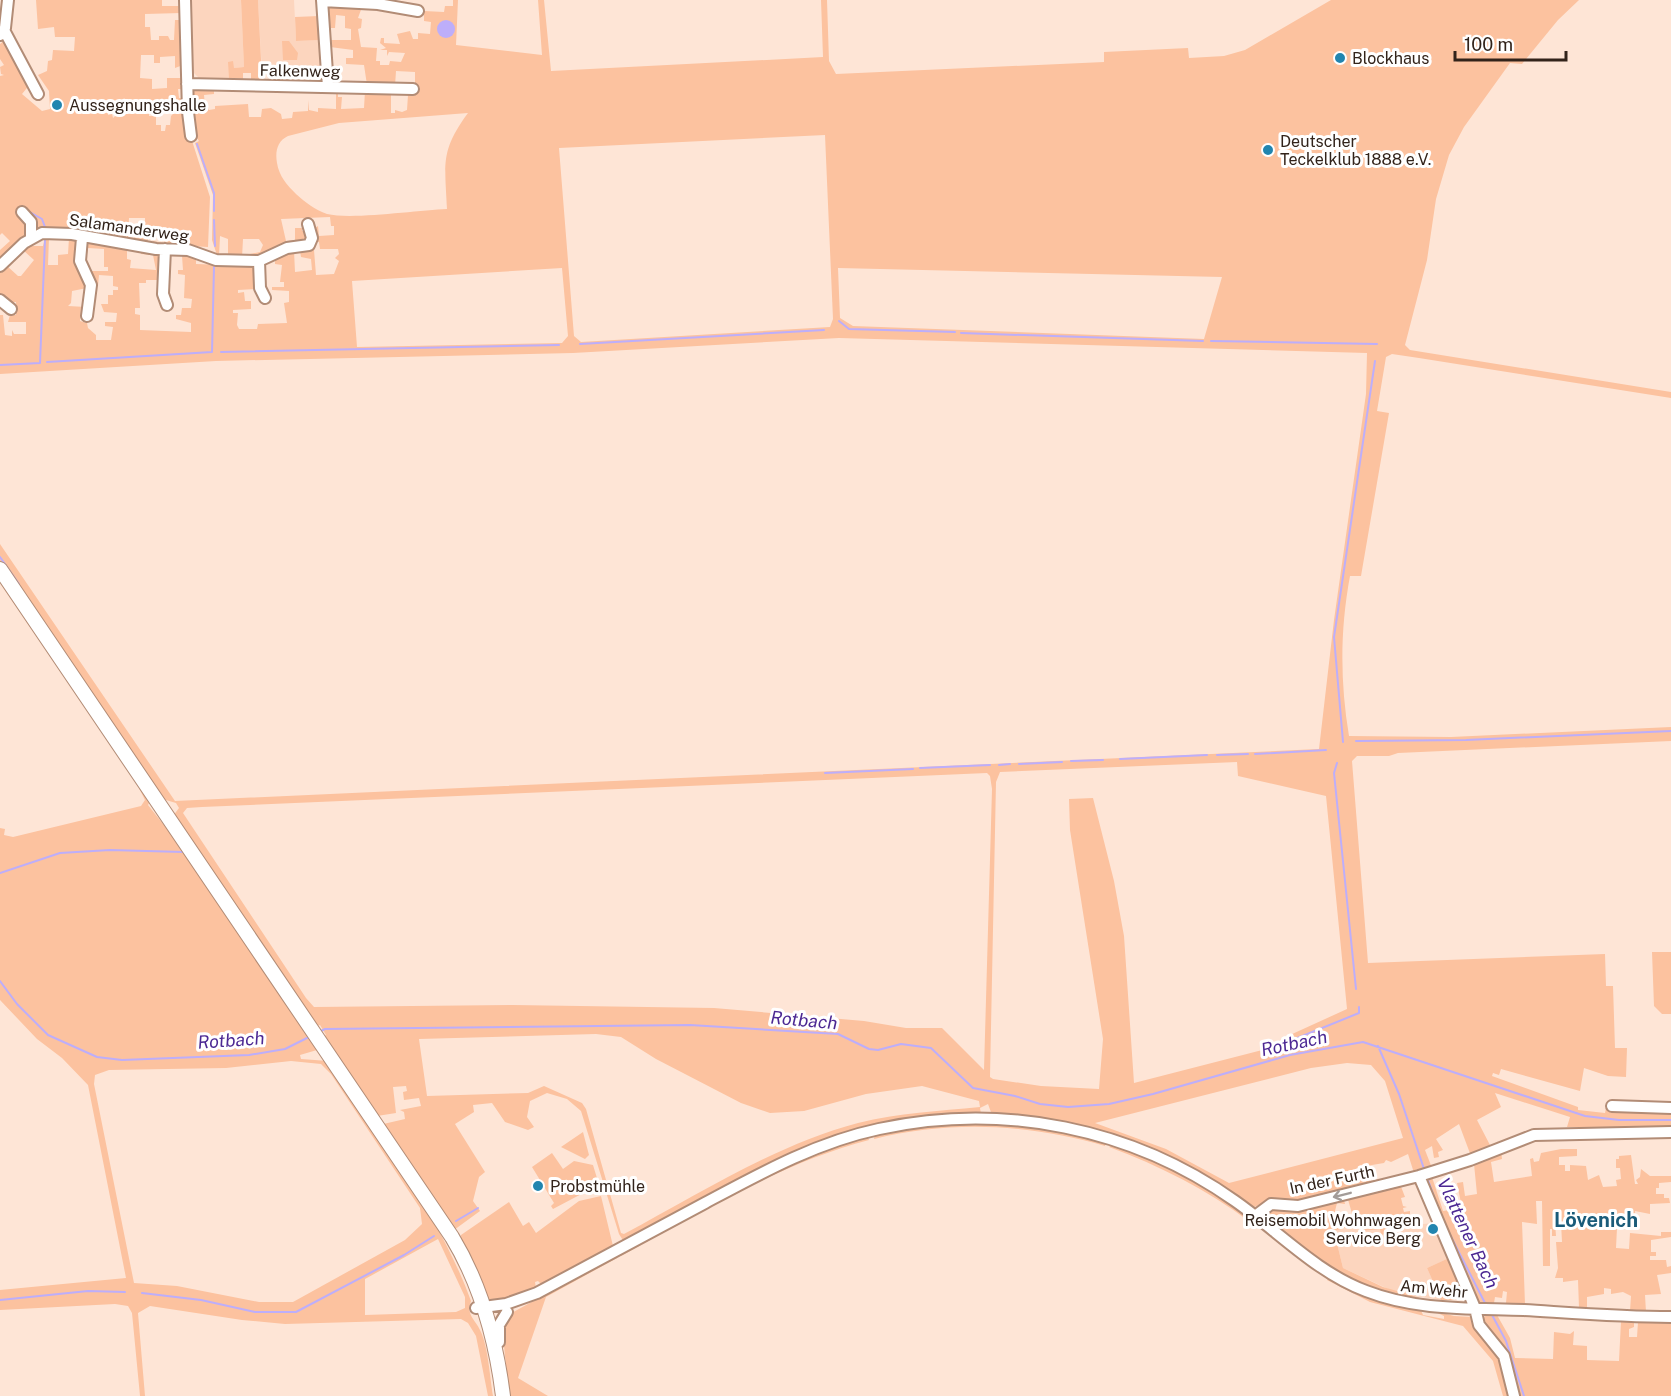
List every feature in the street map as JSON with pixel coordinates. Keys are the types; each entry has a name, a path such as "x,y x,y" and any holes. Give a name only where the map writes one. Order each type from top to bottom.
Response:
{"main road":[{"path":"0,569 423,1197 454,1253 482,1314 500,1376 503,1396"},
{"path":"482,1314 495,1396"}],"street":[{"path":"8,0 2,33 38,94"},
{"path":"185,0 191,136"},
{"path":"328,87 322,1 378,4 417,11"},
{"name":"Falkenweg","path":"187,84 413,89"},
{"path":"0,266 31,239 31,222 22,212"},
{"name":"Salamanderweg","path":"31,239 42,233 72,234 82,238 118,240 165,249 188,250 216,260 259,261 287,248 309,245 312,238 308,224"},
{"path":"82,238 80,261 91,285 87,316"},
{"path":"165,249 163,294 167,305"},
{"path":"259,261 260,288 265,298"},
{"path":"0,300 11,309"},
{"path":"1612,1106 1671,1108"},
{"name":"Am Wehr","path":"537,1293 789,1160 864,1132 929,1120 972,1118 1026,1121 1103,1137 1143,1150 1189,1172 1255,1216 1332,1274 1365,1291 1407,1303 1442,1308 1671,1317"},
{"name":"In der Furth","path":"1255,1216 1271,1204 1298,1206 1424,1175 1534,1135 1671,1132"},
{"path":"1424,1175 1484,1309 1479,1325 1502,1351 1514,1396"},
{"path":"482,1314 537,1293"},
{"path":"482,1314 507,1312 537,1293"},
{"path":"500,1376 497,1332 507,1312"}],"shaded area":[{"path":"36,0 162,0 162,6 181,6 181,13 145,14 145,27 150,27 151,40 159,40 159,36 168,36 170,40 174,40 175,20 181,20 183,65 175,68 175,56 160,57 160,63 154,63 154,55 141,55 140,78 152,79 152,89 167,88 167,78 183,78 184,89 178,89 179,98 184,98 180,104 114,104 114,109 108,109 108,115 112,114 113,118 123,109 149,108 149,116 156,116 156,125 161,125 161,131 165,131 166,125 170,125 171,116 175,112 185,112 184,121 210,197 208,247 153,244 153,241 164,243 165,229 148,226 148,243 134,240 134,234 145,234 145,218 129,218 128,239 73,231 36,229 36,222 25,210 27,236 0,261 0,250 10,241 2,233 0,235 0,76 4,75 1,74 0,67 4,65 0,59 0,44 6,39 31,83 22,94 42,111 50,109 49,91 38,75 47,71 53,50 74,51 75,37 55,37 54,27 38,29"},
{"path":"189,0 241,0 244,67 234,68 229,62 229,78 199,78 192,71"},
{"path":"241,0 258,0 262,79 251,79 251,73 243,73 243,79 229,78 228,62 233,61 234,68 244,67"},
{"path":"258,0 294,0 296,41 321,40 322,72 320,75 262,73"},
{"path":"453,0 458,0 456,45 542,55 538,0 544,0 551,71 823,57 821,0 827,0 829,61 836,74 1104,62 1104,52 1188,48 1189,58 1224,56 1245,50 1331,0 1579,0 1558,20 1522,64 1510,63 1464,127 1449,155 1436,199 1427,260 1405,345 1410,350 1671,392 1671,398 1392,354 1386,357 1377,411 1389,413 1361,576 1350,576 1344,616 1342,656 1344,696 1349,736 1451,737 1671,727 1671,741 1398,753 1389,756 1357,756 1352,761 1368,963 1605,954 1606,986 1613,986 1615,1048 1627,1048 1626,1077 1608,1076 1584,1068 1580,1091 1501,1069 1499,1075 1493,1073 1492,1076 1578,1107 1578,1110 1605,1113 1606,1108 1671,1111 1671,1127 1567,1127 1570,1117 1495,1093 1501,1107 1477,1120 1491,1147 1471,1156 1459,1124 1436,1139 1443,1150 1438,1152 1439,1157 1434,1158 1432,1146 1425,1150 1432,1168 1414,1173 1408,1154 1391,1162 1386,1160 1384,1163 1366,1166 1371,1185 1297,1204 1271,1200 1252,1208 1166,1157 992,1115 988,1104 980,1108 981,1114 843,1135 624,1242 619,1234 581,1111 567,1099 547,1093 530,1101 527,1117 534,1127 528,1130 505,1122 492,1103 473,1105 474,1112 455,1124 485,1172 479,1177 473,1201 480,1211 454,1230 379,1125 405,1119 404,1112 400,1110 421,1106 419,1098 404,1100 403,1092 407,1091 406,1086 393,1087 396,1113 377,1116 324,1036 326,1035 320,1025 317,1026 173,816 179,808 176,803 159,798 0,562 0,544 175,801 1319,749 1334,620 1366,394 1367,353 839,338 573,353 216,361 0,374 0,315 3,315 5,335 12,336 12,330 14,334 26,334 26,322 8,322 10,315 16,315 16,302 10,302 0,295 0,271 6,265 21,276 34,260 23,250 27,246 43,246 45,238 49,237 48,265 58,265 58,255 68,254 69,238 76,241 87,288 72,291 71,303 68,306 86,307 81,308 80,321 87,323 88,328 96,335 96,340 111,340 113,327 105,326 105,322 116,322 117,313 104,312 101,304 108,304 108,295 113,295 113,290 118,290 118,287 113,286 113,276 99,275 98,286 95,284 89,271 108,271 108,267 104,267 104,249 88,248 85,254 85,246 91,243 119,244 120,248 127,246 127,259 131,260 130,268 156,270 153,255 141,254 141,249 160,256 160,280 146,280 146,283 139,283 140,308 135,308 135,314 140,315 140,330 191,332 191,323 176,319 176,315 181,315 182,308 191,308 192,299 184,298 185,275 178,274 178,270 183,270 182,256 170,254 190,253 196,257 196,264 253,266 257,289 238,290 238,293 244,292 245,301 251,301 251,309 233,310 233,313 238,313 239,329 257,329 258,324 287,323 284,303 289,302 289,291 272,290 272,287 284,287 284,282 280,282 282,265 275,264 275,258 294,251 295,272 312,270 311,259 301,257 300,251 314,250 316,275 334,274 339,261 335,258 339,254 338,249 320,249 319,242 316,242 315,228 318,226 319,236 334,235 334,226 331,226 330,217 281,219 286,241 295,240 295,228 302,228 302,231 306,231 307,240 261,257 250,258 250,254 260,252 263,245 259,239 243,239 242,258 228,257 228,239 220,236 219,256 217,255 212,240 213,195 195,143 199,141 194,134 190,89 214,87 214,94 204,95 205,106 208,106 209,110 215,109 215,106 248,104 249,117 261,117 262,109 271,108 281,114 282,119 292,118 293,112 308,111 308,100 309,110 318,112 318,108 336,109 336,92 338,91 338,97 342,97 341,109 364,108 365,91 391,91 391,113 395,113 395,110 402,112 407,110 408,95 396,93 408,86 408,83 415,83 415,72 396,71 395,86 367,85 364,65 346,64 346,58 353,58 353,50 330,47 329,40 351,40 351,29 345,28 345,16 336,15 335,28 329,28 328,7 362,7 358,18 362,19 361,28 358,29 361,47 377,48 376,61 380,61 380,65 389,65 390,61 401,62 405,53 389,52 387,56 387,50 380,50 386,48 380,43 381,38 384,38 384,43 400,44 397,34 410,31 413,39 418,39 418,33 430,34 431,22 424,21 424,11 444,12 445,6 453,6","holes":["468,113 453,138 446,158 447,209 352,216 327,214 310,206 296,194 280,172 276,155 279,144 288,136 339,123","825,135 833,319 830,327 581,342 574,336 559,148","562,268 568,336 562,343 357,347 352,281","838,268 1222,277 1204,339 853,326 840,318","1237,762 1238,776 1326,796 1347,1009 1290,1035 1286,1044 1134,1083 1124,936 1114,881 1093,798 1069,799 1070,830 1103,1039 1099,1089 1041,1086 993,1079 990,1077 996,782 1000,772","987,773 990,776 992,789 984,1070 942,1028 906,1028 864,1021 714,1008 513,1005 314,1007 183,813 187,808","596,1034 621,1037 656,1059 741,1103 770,1113 804,1111 866,1094 922,1086 979,1101 980,1107 889,1117 827,1132 767,1157 624,1234 621,1233 586,1109 582,1103 544,1086 528,1093 427,1096 419,1039","1347,1063 1371,1065 1385,1081 1403,1138 1229,1183 1166,1149 1095,1123 1311,1068"]},
{"path":"319,16 321,40 296,41 295,17"},
{"path":"446,20 452,23 455,29 452,35 446,38 440,35 437,29 440,23"},
{"path":"282,41 289,41 298,53 297,60 283,60"},
{"path":"0,577 150,801 148,805 182,848 314,1044 317,1050 300,1055 301,1059 328,1061 407,1177 442,1237 471,1301 470,1313 485,1344 493,1396 488,1396 476,1336 468,1323 461,1319 285,1324 150,1306 138,1313 145,1396 140,1396 132,1313 128,1306 115,1304 0,1310 0,1290 126,1278 88,1085 62,1058 37,1039 0,1000 0,828 5,829 4,835 13,837 141,806 145,800 137,784 0,583","holes":["291,1061 321,1064 331,1074 420,1208 422,1224 405,1240 293,1302 259,1302 177,1286 134,1283 94,1084 95,1075 109,1070 226,1068","438,1239 465,1297 465,1308 456,1312 365,1315 365,1279"]},
{"path":"1652,952 1671,952 1671,1014 1662,1014 1654,1006"},
{"path":"973,1122 1056,1129 1106,1142 1105,1146 1048,1133 990,1127 932,1129 874,1139 875,1134 896,1129"},
{"path":"583,1132 589,1155 585,1159 561,1147"},
{"path":"867,1135 869,1140 804,1162 742,1190 621,1256 621,1253 793,1162"},
{"path":"1114,1143 1188,1175 1250,1217 1250,1222 1217,1199 1182,1179 1109,1147"},
{"path":"1577,1149 1577,1156 1559,1157 1559,1165 1565,1165 1565,1171 1570,1171 1570,1165 1586,1166 1588,1180 1599,1175 1603,1187 1617,1186 1616,1180 1621,1179 1620,1168 1616,1168 1616,1159 1619,1159 1619,1156 1631,1155 1635,1184 1638,1184 1636,1180 1640,1177 1641,1169 1650,1176 1671,1176 1671,1182 1659,1183 1659,1188 1656,1188 1656,1194 1664,1194 1664,1198 1669,1198 1670,1203 1650,1204 1650,1214 1635,1211 1636,1225 1625,1224 1625,1228 1617,1228 1616,1248 1629,1249 1630,1233 1661,1236 1661,1232 1671,1232 1671,1237 1651,1240 1651,1252 1656,1252 1656,1256 1650,1256 1650,1260 1666,1260 1667,1267 1671,1266 1671,1273 1657,1275 1661,1294 1645,1295 1646,1312 1630,1311 1631,1296 1623,1292 1611,1294 1611,1289 1604,1288 1604,1294 1587,1297 1587,1309 1579,1308 1578,1280 1563,1282 1563,1278 1555,1278 1558,1268 1556,1242 1562,1242 1561,1223 1555,1223 1556,1236 1552,1236 1552,1229 1550,1229 1550,1266 1543,1266 1542,1201 1536,1201 1537,1224 1522,1222 1525,1304 1506,1303 1507,1292 1503,1291 1502,1298 1495,1297 1494,1303 1481,1303 1475,1300 1425,1178 1432,1177 1443,1211 1462,1208 1457,1183 1463,1182 1465,1196 1477,1194 1474,1164 1501,1151 1502,1159 1491,1162 1494,1182 1532,1176 1530,1159 1533,1158 1534,1162 1539,1161 1541,1153"},
{"path":"552,1153 563,1169 574,1161 593,1165 600,1188 589,1190 553,1209 551,1206 554,1203 532,1167"},
{"path":"1400,1184 1405,1197 1401,1198 1403,1206 1407,1207 1403,1208 1404,1212 1410,1211 1410,1215 1400,1216 1400,1222 1388,1225 1389,1233 1381,1235 1380,1229 1361,1231 1361,1224 1334,1231 1343,1268 1383,1287 1418,1297 1427,1302 1367,1288 1318,1261 1263,1217 1266,1210 1344,1200 1345,1204 1337,1203 1335,1211 1338,1223 1353,1217 1347,1196"},
{"path":"601,1196 613,1246 542,1285 538,1281 535,1282 536,1288 518,1296 499,1301 486,1299 460,1240 461,1235 509,1202 523,1226 529,1222 536,1233 579,1201"},
{"path":"1404,1215 1411,1215 1412,1225 1434,1223 1449,1258 1427,1268 1441,1300 1397,1293 1343,1268 1334,1231 1362,1224 1381,1229 1381,1234 1388,1225 1405,1219"},
{"path":"615,1256 617,1258 546,1297 518,1378 548,1396 509,1396 503,1336 508,1315"},
{"path":"1451,1257 1468,1300 1441,1300 1427,1268"},
{"path":"1329,1277 1420,1308 1423,1315 1444,1319 1444,1316 1431,1310 1454,1316 1472,1317 1497,1349 1510,1396 1503,1396 1493,1361 1463,1326 1370,1302 1327,1280"},
{"path":"1485,1315 1497,1315 1510,1338 1515,1358 1553,1359 1554,1332 1570,1334 1574,1331 1573,1345 1587,1346 1587,1360 1619,1361 1621,1321 1634,1322 1634,1327 1629,1329 1629,1337 1637,1337 1638,1322 1671,1322 1671,1396 1516,1396 1506,1355 1482,1324"}],"waterway":[{"path":"197,144 214,193 214,211"},
{"path":"28,211 42,219 45,227"},
{"path":"214,220 215,246"},
{"path":"0,365 40,363 45,240"},
{"path":"47,362 212,352 214,267"},
{"path":"839,321 849,329 955,332"},
{"path":"580,344 824,330"},
{"path":"961,333 1203,341"},
{"path":"1211,341 1377,344"},
{"path":"221,352 559,345"},
{"path":"1343,742 1334,637 1375,361"},
{"path":"0,557 19,584"},
{"path":"1356,741 1466,740 1671,731"},
{"path":"1255,754 1326,750"},
{"path":"1217,755 1248,754"},
{"path":"1120,759 1207,755"},
{"path":"1071,761 1103,760"},
{"path":"1019,764 1062,762"},
{"path":"1337,763 1334,773 1356,989"},
{"path":"999,765 1010,764"},
{"path":"920,768 990,765"},
{"path":"825,773 913,769"},
{"path":"0,873 60,853 110,850 183,852"},
{"name":"Rotbach","path":"0,981 17,1004 48,1035 97,1057 122,1060 249,1055 285,1049 311,1036"},
{"path":"1294,1043 1295,1039 1359,1013 1359,1007"},
{"name":"Rotbach","path":"319,1032 325,1029 690,1025 838,1034 869,1049 878,1050 901,1044 931,1048 973,1088 1015,1096 1040,1104 1068,1107 1109,1104 1153,1094 1290,1055 1363,1042 1585,1116 1619,1120 1671,1120"},
{"name":"Vlattener Bach","path":"1378,1046 1399,1094 1424,1169"},
{"name":"Vlattener Bach","path":"1427,1177 1434,1197"},
{"path":"456,1221 478,1208"},
{"name":"Vlattener Bach","path":"1445,1225 1486,1305"},
{"path":"142,1293 201,1300 255,1312 296,1312 404,1255 434,1236"},
{"path":"0,1300 88,1291 125,1292"},
{"name":"Vlattener Bach","path":"1491,1313 1506,1341 1524,1396"}],"place":[{"name":"Blockhaus","path":"1340,58"},
{"name":"Aussegnungshalle","path":"57,105"},
{"name":"Deutscher Teckelklub 1888 e.V.","path":"1268,150"},
{"name":"Probstmühle","path":"538,1186"},
{"name":"Reisemobil Wohnwagen Service Berg","path":"1433,1229"}],"district":[{"name":"Lövenich","path":"1596,1220"}]}
